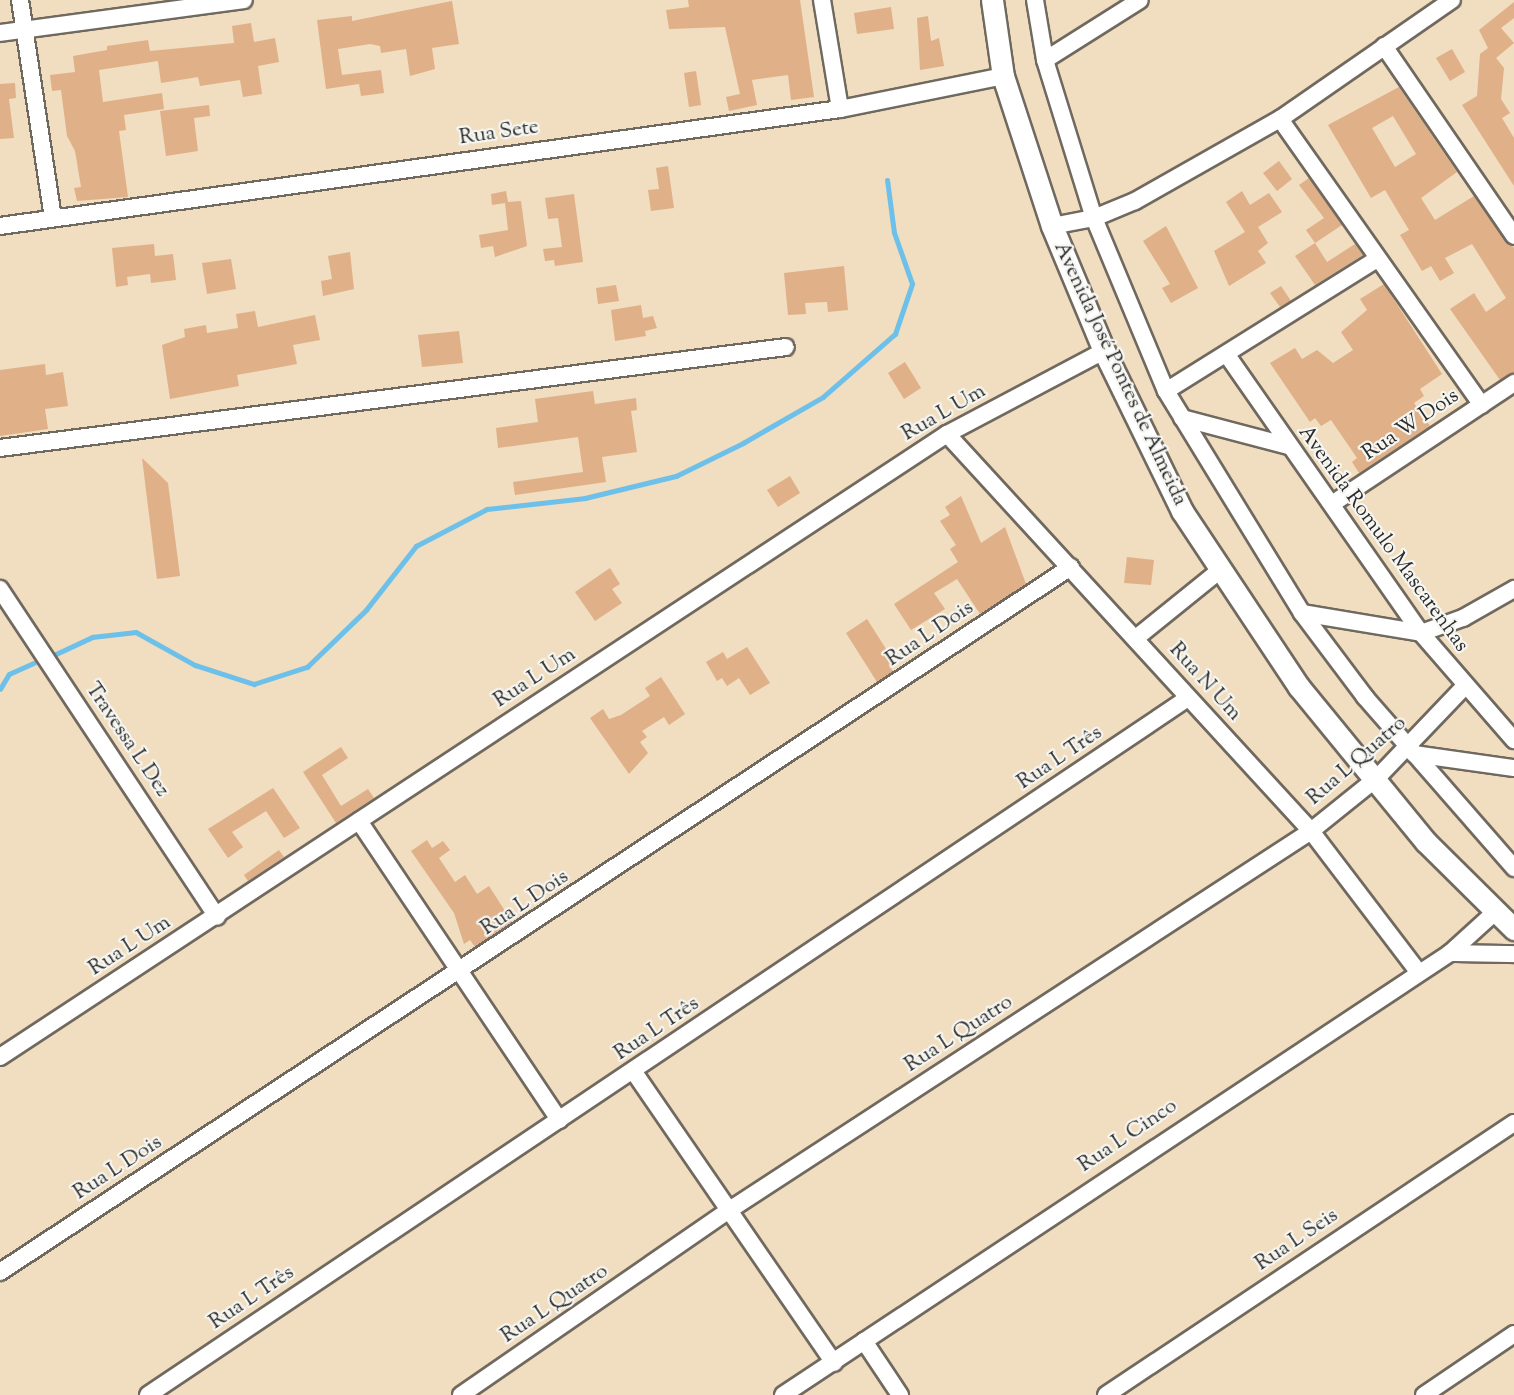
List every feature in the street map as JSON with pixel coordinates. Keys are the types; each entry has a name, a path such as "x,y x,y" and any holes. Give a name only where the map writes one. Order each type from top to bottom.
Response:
{"street":[{"path":"20,0 54,218"},
{"path":"0,33 244,0"},
{"path":"822,0 840,109"},
{"name":"Avenida José Pontes de Almeida","path":"992,0 1003,76 1052,226 1104,351 1153,457 1219,571 1280,662 1377,778 1426,842 1514,929"},
{"name":"Avenida José Pontes de Almeida","path":"1035,0 1045,60 1094,218 1166,391 1302,613 1411,751 1514,868"},
{"path":"1045,60 1140,0"},
{"path":"1052,226 1094,218 1135,201 1280,119 1452,0"},
{"path":"1384,46 1514,236"},
{"name":"Rua Sete","path":"0,226 840,109 1003,76"},
{"path":"1280,119 1376,260 1482,405"},
{"path":"1166,391 1376,260"},
{"path":"0,448 786,347"},
{"name":"Rua L Um","path":"0,1057 217,917 947,434 1104,351"},
{"name":"Avenida Romulo Mascarenhas","path":"1227,355 1421,633 1463,688 1514,741"},
{"name":"Rua W Dois","path":"1332,504 1514,383"},
{"path":"1182,418 1289,446"},
{"name":"Rua N Um","path":"947,434 1311,831 1417,970"},
{"name":"Rua L Dois","path":"0,1272 459,973 1071,567"},
{"path":"1136,638 1219,571"},
{"name":"Travessa L Dez","path":"0,589 5,608 217,917"},
{"path":"1302,613 1421,633 1463,618 1514,589"},
{"name":"Rua L Quatro","path":"460,1395 731,1209 1311,831 1411,751 1463,688"},
{"name":"Rua L Três","path":"148,1395 634,1072 1188,698"},
{"path":"1411,751 1514,768"},
{"path":"360,821 459,973 559,1120"},
{"name":"Rua L Cinco","path":"794,1392 864,1341 1417,970 1450,953 1495,912"},
{"path":"1450,953 1514,954"},
{"path":"634,1072 731,1209 834,1363"},
{"name":"Rua L Seis","path":"1106,1395 1514,1124"},
{"path":"1424,1395 1514,1334"},
{"path":"864,1341 900,1395"}],"building":[{"path":"688,0 800,0 814,97 791,100 788,75 752,80 757,105 729,111 726,97 740,94 725,27 669,29 666,10 689,7"},
{"path":"452,1 459,44 432,48 435,69 410,76 406,49 381,53 380,46 370,44 338,49 342,75 381,70 384,93 361,96 359,84 326,89 317,20 352,16 352,21"},
{"path":"1514,2 1514,18 1501,28 1514,43 1496,58 1504,68 1501,99 1510,113 1502,118 1514,138 1514,186 1462,105 1477,96 1480,54 1488,48 1479,30"},
{"path":"891,7 894,29 857,34 854,13"},
{"path":"928,16 931,41 939,38 944,66 920,70 917,18"},
{"path":"251,23 254,42 275,38 279,62 258,66 262,94 243,97 240,80 200,86 198,77 161,83 158,61 99,70 103,102 162,93 164,109 124,115 126,130 119,131 128,197 77,201 74,188 81,187 75,151 67,136 61,90 52,91 50,75 75,72 73,56 107,50 107,46 148,40 150,51 234,43 232,26"},
{"path":"1452,49 1465,72 1450,81 1436,58"},
{"path":"696,71 701,105 689,107 684,73"},
{"path":"15,83 16,98 9,99 14,138 0,139 0,84"},
{"path":"1399,87 1457,172 1421,198 1435,220 1474,196 1514,248 1514,373 1500,380 1450,309 1474,293 1486,312 1506,298 1472,244 1445,258 1454,273 1440,281 1431,266 1422,271 1400,235 1409,230 1385,190 1371,198 1328,125","holes":["1393,116 1416,154 1395,167 1372,128"]},
{"path":"209,105 210,116 194,118 198,151 166,156 160,111"},
{"path":"1279,161 1292,179 1277,191 1263,173"},
{"path":"668,166 674,208 651,211 648,190 659,189 656,168"},
{"path":"1309,178 1342,225 1315,243 1306,230 1324,218 1299,185"},
{"path":"506,191 508,202 521,201 527,246 495,257 493,246 481,248 479,235 508,230 505,203 492,205 491,194"},
{"path":"1242,191 1250,205 1269,193 1282,212 1258,227 1268,243 1258,251 1266,263 1229,286 1214,251 1245,232 1226,202"},
{"path":"574,194 583,262 555,266 554,260 545,261 543,249 562,247 558,218 548,219 545,198"},
{"path":"1166,226 1198,288 1171,303 1162,288 1170,284 1143,241"},
{"path":"1315,243 1327,262 1355,244 1363,255 1315,285 1295,256"},
{"path":"154,244 155,256 173,254 176,280 151,283 150,274 127,277 128,285 116,287 112,248"},
{"path":"350,252 354,289 323,296 321,281 332,279 328,256"},
{"path":"231,259 236,289 207,294 202,263"},
{"path":"844,266 848,310 828,312 827,302 805,303 806,314 788,315 784,273"},
{"path":"1384,284 1442,374 1420,389 1424,396 1414,403 1430,426 1359,473 1352,462 1357,458 1331,420 1321,426 1315,418 1310,422 1270,363 1295,348 1302,359 1317,350 1333,363 1353,350 1341,332 1367,310 1360,299"},
{"path":"616,285 619,301 598,304 596,288"},
{"path":"1281,286 1291,301 1280,307 1270,293"},
{"path":"641,305 643,318 653,316 657,328 645,331 646,336 615,341 611,310"},
{"path":"255,311 258,327 315,315 320,340 293,345 297,364 237,375 239,386 170,399 162,345 185,337 184,329 206,325 207,333 238,328 236,314"},
{"path":"459,331 463,363 422,367 418,335"},
{"path":"905,362 921,388 904,399 888,373"},
{"path":"45,364 46,375 63,372 68,406 45,409 48,429 0,436 0,370"},
{"path":"593,391 595,404 636,398 637,410 631,411 637,452 602,457 606,482 515,495 513,482 583,472 578,437 498,448 496,428 538,422 535,399"},
{"path":"142,458 168,483 180,576 157,579"},
{"path":"790,476 800,493 778,507 767,490"},
{"path":"961,496 981,543 1005,527 1026,584 980,614 957,579 934,593 945,609 911,630 894,604 958,562 950,549 956,545 940,521 950,515 945,507"},
{"path":"1127,557 1154,560 1151,585 1124,583"},
{"path":"610,568 620,584 612,589 622,603 595,621 575,592"},
{"path":"867,619 895,663 890,666 893,672 877,682 846,633"},
{"path":"747,647 770,683 750,695 739,678 727,686 722,678 717,681 706,662 723,652 727,659"},
{"path":"661,677 685,714 669,725 664,717 642,731 647,737 640,742 648,753 629,774 590,718 603,709 609,719 621,715 650,696 645,688"},
{"path":"341,747 348,758 322,775 341,806 368,789 374,798 336,823 303,772"},
{"path":"273,788 300,828 284,838 266,811 232,832 243,847 228,858 208,829"},
{"path":"427,840 432,848 443,841 450,850 439,858 455,882 465,875 477,894 489,886 512,922 475,947 470,940 464,944 454,913 411,851"},
{"path":"279,850 284,857 248,881 244,875"}],"waterway":[{"path":"56,654 92,637 136,632 195,665 254,684 307,667 366,610 416,546 487,509 585,498 676,476 743,443 823,397 895,334 912,284 894,233 887,180"},
{"path":"0,689 9,674 34,663"}]}
